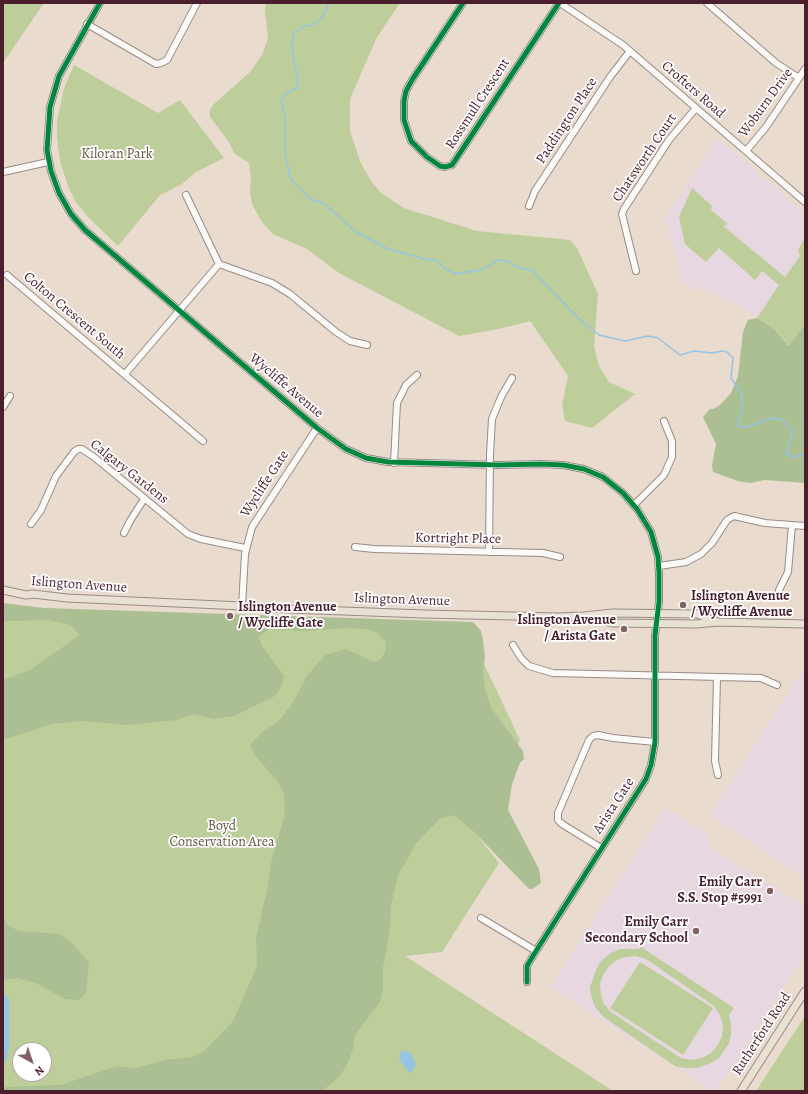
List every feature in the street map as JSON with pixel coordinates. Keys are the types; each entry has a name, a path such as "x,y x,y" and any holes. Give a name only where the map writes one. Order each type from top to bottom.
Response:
{"main road":[{"name":"Islington Avenue","path":"3,590 26,595 33,594 67,598 424,614 557,617 613,613 697,614 718,622"},
{"name":"Islington Avenue","path":"584,616 612,622 656,624 696,624 718,622 805,624"},
{"name":"Rutherford Road","path":"741,1091 805,991"}],"street":[{"name":"Wycliffe Avenue","path":"100,3 59,76 50,107 47,150 48,162 58,193 64,204 81,226 103,247 317,428 346,449 373,460 394,463 563,465 584,469 603,477 634,505 647,524 652,537 659,566 658,613 656,624"},
{"path":"87,24 156,64 167,60 197,3"},
{"name":"Rossmull Crescent","path":"462,3 412,80 406,91 404,101 404,120 411,140 427,157 440,166 445,167 452,165 559,3"},
{"name":"Crofters Road","path":"559,3 630,51 805,202"},
{"path":"707,3 776,63 799,78"},
{"name":"Paddington Place","path":"529,206 535,191 610,77 630,51"},
{"name":"Woburn Drive","path":"746,151 766,127 805,69"},
{"name":"Chatsworth Court","path":"636,271 622,214 669,140 696,108"},
{"path":"3,172 48,162"},
{"path":"186,195 219,264 277,286 290,294 336,332 350,341 366,345"},
{"path":"124,374 180,311 219,264"},
{"name":"Colton Crescent South","path":"7,275 203,441"},
{"path":"394,463 397,403 406,385 417,375"},
{"path":"489,552 492,419 501,397 512,378"},
{"path":"3,406 10,396"},
{"path":"634,505 664,475 672,457 672,441 664,421"},
{"name":"Wycliffe Gate","path":"242,606 245,548 253,524 317,428"},
{"name":"Calgary Gardens","path":"31,524 41,510 56,476 74,452 78,449 82,449 94,457 188,534 201,539 245,548"},
{"path":"124,533 144,499"},
{"path":"659,566 686,562 701,554 712,544 727,520 734,516 765,523 805,526"},
{"path":"779,590 788,572 792,525"},
{"name":"Kortright Place","path":"355,547 374,549 543,553 560,557"},
{"name":"Arista Gate","path":"527,982 527,966 646,779 655,742 656,624"},
{"path":"513,645 521,658 529,666 545,671 656,676 761,678 777,685"},
{"path":"717,677 715,761 718,775"},
{"path":"601,848 558,820 558,813 589,740 598,735 655,742"},
{"path":"481,918 536,951"}],"shaded area":[{"path":"718,138 805,214 805,237 798,250 800,256 757,318 738,305 717,295 684,284 665,218"},
{"path":"805,667 805,879 710,814"},
{"name":"Emily Carr Secondary School","path":"665,808 705,832 712,850 805,906 805,955 716,1091 713,1091 551,987"}],"green space":[{"path":"3,3 44,3 3,63"},
{"path":"266,3 400,3 377,37 350,99 350,131 360,161 371,181 381,193 404,208 477,231 570,240 577,248 598,294 594,347 599,366 609,382 635,394 592,428 565,421 562,405 568,376 530,321 494,330 459,336 339,273 307,249 273,234 262,222 252,204 249,163 234,153 229,142 210,117 210,110 213,105 250,72 262,55 268,38 265,12"},
{"name":"Kiloran Park","path":"74,65 158,113 180,100 224,158 196,172 182,184 160,195 118,246 87,216 75,201 68,186 60,161 57,121 64,88"},
{"path":"692,188 712,206 711,210 728,224 723,226 785,277 800,256 798,250 805,237 805,324 790,346 775,330 757,318 779,285 762,271 755,280 719,248 706,262 685,244 679,217"},
{"path":"757,318 775,330 789,346 805,324 805,483 765,480 750,483 738,481 713,472 712,465 716,444 703,417 710,409 720,405 731,393 738,376 743,332 748,320"},
{"path":"3,603 44,608 473,622 481,631 483,640 485,657 483,671 485,689 491,708 523,751 524,759 520,763 512,784 508,810 539,869 541,883 532,889 529,889 472,830 454,815 439,819 416,844 398,875 391,906 390,929 383,968 383,989 380,1002 355,1035 353,1049 348,1063 339,1077 322,1091 3,1091 6,1087 61,1085 117,1066 135,1068 166,1060 192,1057 204,1051 233,1021 257,966 256,938 268,885 271,863 285,814 284,794 277,780 256,757 250,745 263,731 278,722 292,704 307,676 325,655 346,649 374,662 381,659 386,650 385,641 378,633 366,629 345,628 305,631 269,629 259,637 262,646 284,676 282,685 275,696 234,716 214,719 192,714 177,720 127,725 82,721 52,724 3,740 3,680 30,670 80,635 70,625 48,620 3,621"},
{"name":"Boyd Conservation Area","path":"3,606 467,628 520,740 472,829 499,863 442,952 405,956 613,1091 3,1091"},
{"path":"3,916 7,925 19,931 60,934 75,946 89,963 86,993 79,1000 65,999 36,983 18,978 3,980"},
{"path":"641,947 734,1008 729,1015 731,1035 729,1043 719,1058 709,1064 697,1068 675,1066 605,1018 595,1007 590,987 601,961 611,953 620,949 640,949","holes":["636,956 646,959 714,1006 720,1015 723,1025 722,1036 718,1045 711,1053 702,1058 691,1060 681,1058 611,1012 604,1004 600,984 603,975 609,966 617,960 626,957"]},
{"path":"640,962 713,1008 683,1055 610,1008"},
{"path":"805,1016 805,1091 756,1091"}],"water":[{"path":"3,991 9,1000 9,1049 6,1061 3,1063"},
{"path":"401,1051 410,1052 416,1064 411,1073 399,1059"}],"waterway":[{"path":"328,3 321,19 313,25 304,26 293,34 292,49 298,81 297,88 284,95 281,101 285,116 285,153 291,179 310,199 325,204 356,232 388,249 429,260 437,260 444,268 456,274 484,269 498,260 508,261 516,267 532,270 579,319 599,335 625,341 648,336 658,338 680,355 694,351 712,353 722,351 727,352 733,358 731,378 741,393 743,406 738,424 740,427 747,427 773,418 781,419 792,429 792,435 786,453 793,457 805,454"}],"cycle path":[{"path":"100,3 59,76 50,107 47,150 51,171 59,193 71,214 85,230 317,428 346,449 366,458 388,462 498,465 541,464 563,465 584,469 603,477 623,493 637,509 651,532 658,557 659,573 659,602 655,635 655,742 651,765 646,779 527,966 527,982"},
{"path":"463,3 412,80 406,91 404,101 404,120 411,141 427,157 440,166 445,167 452,165 559,3"}],"place":[{"name":"Islington Avenue / Wycliffe Avenue","path":"683,605"},
{"name":"Islington Avenue / Wycliffe Gate","path":"230,616"},
{"name":"Islington Avenue / Arista Gate","path":"624,629"},
{"name":"Emily Carr S.S. Stop #5991","path":"770,891"},
{"name":"Emily Carr Secondary School","path":"696,931"}]}
